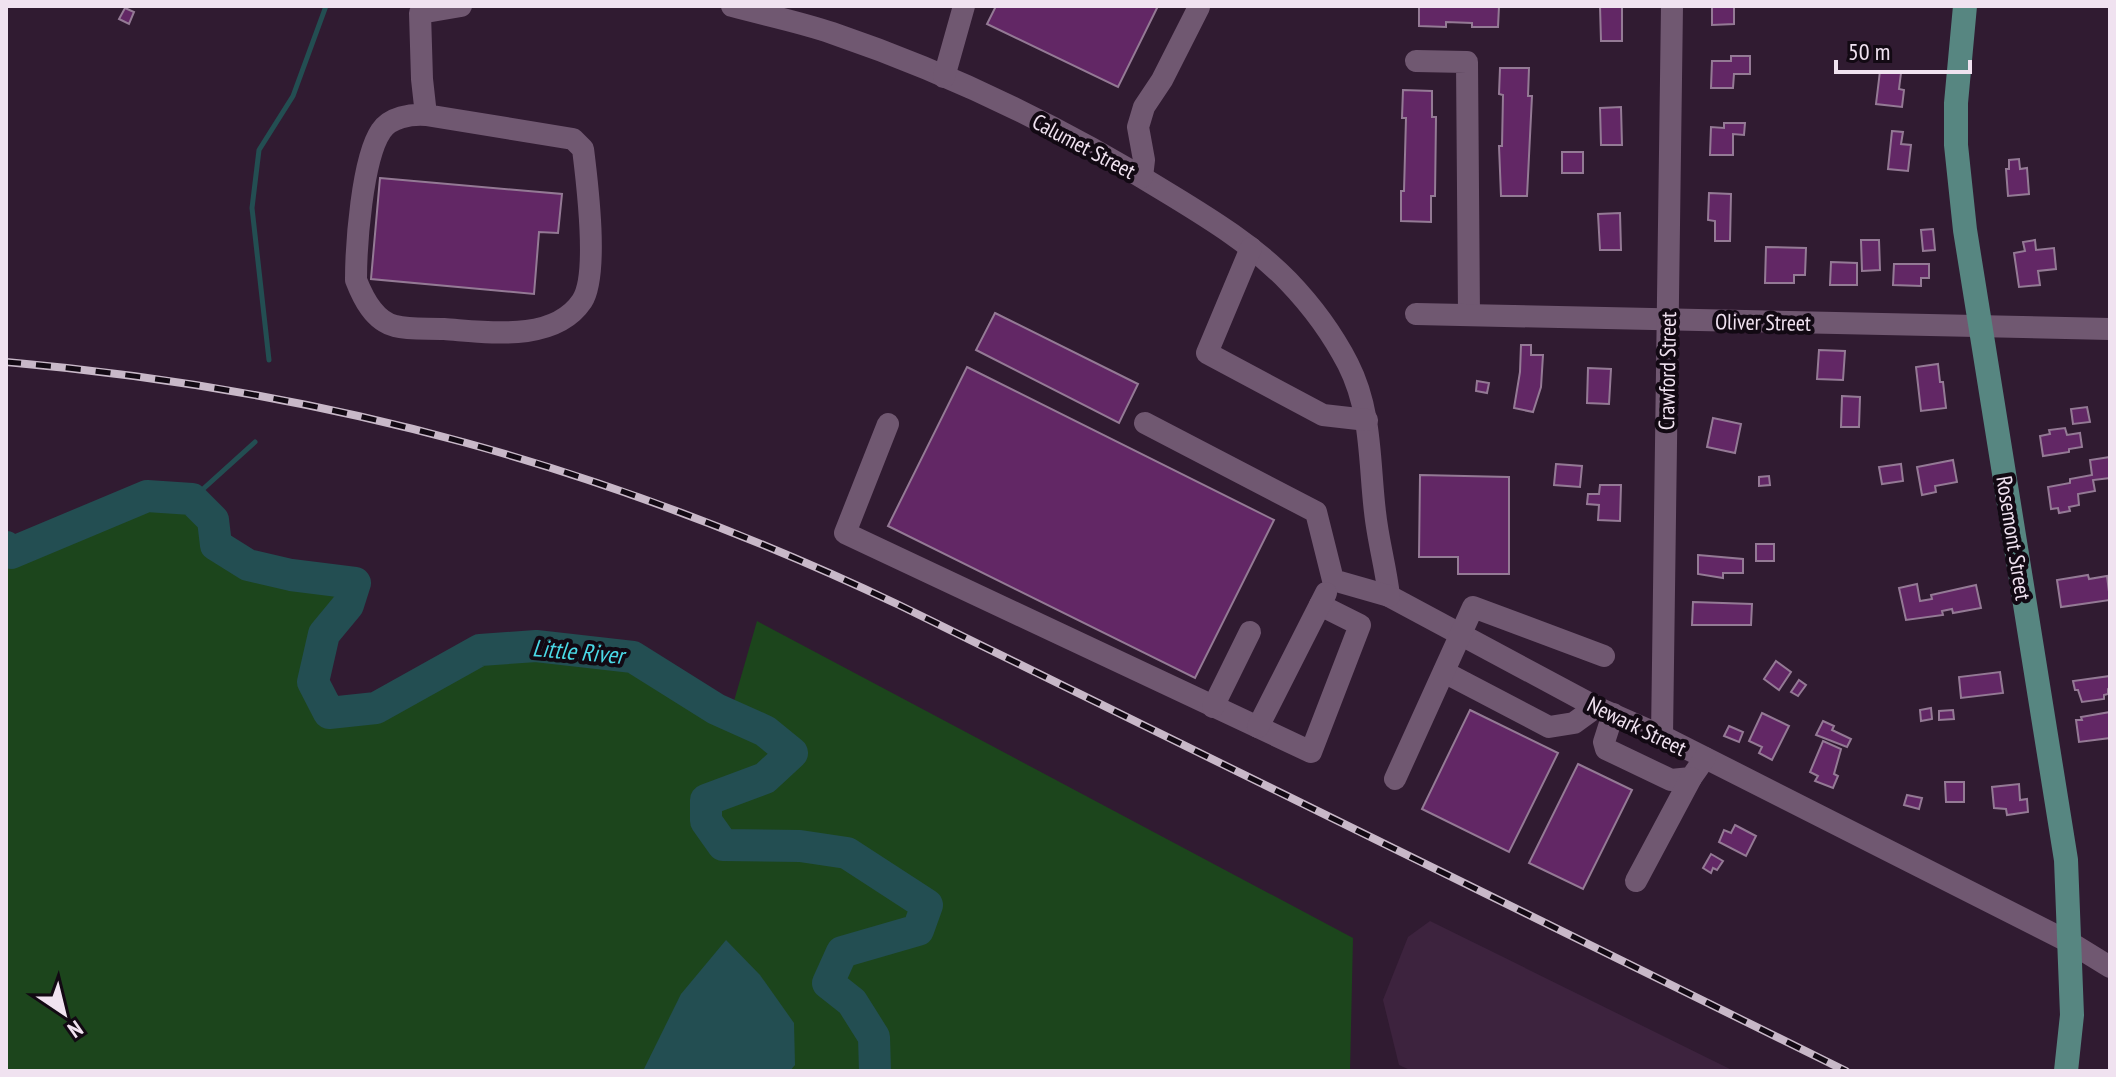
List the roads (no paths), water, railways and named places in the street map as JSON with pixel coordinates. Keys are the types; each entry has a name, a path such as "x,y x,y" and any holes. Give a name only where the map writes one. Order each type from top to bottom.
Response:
{"main road":[{"name":"Rosemont Street","path":"1965,6 1956,103 1956,145 1965,230 2066,860 2072,1015 2066,1071"}],"street":[{"path":"426,115 420,13 461,6"},
{"name":"Calumet Street","path":"732,6 830,32 1014,108 1114,159 1251,248 1287,279 1331,334 1361,393 1367,420"},
{"path":"944,77 963,6"},
{"name":"Crawford Street","path":"1662,736 1672,6"},
{"path":"1142,177 1144,160 1138,127 1144,107 1162,80 1199,7"},
{"path":"1416,61 1467,62 1469,315"},
{"path":"426,115 573,139 583,149 590,214 589,285 581,303 555,323 523,331 490,332 394,326 372,310 362,296 356,280 356,268 366,171 381,130 403,116 426,115"},
{"path":"1251,248 1207,353 1323,415 1367,420 1375,515 1389,596"},
{"name":"Oliver Street","path":"1416,314 2110,329"},
{"path":"1145,423 1316,512 1333,580 1258,727"},
{"path":"888,424 845,533 1311,752 1360,625 1320,605"},
{"name":"Newark Street","path":"1333,580 1389,596 1605,711 1662,736 2071,943 2110,967"},
{"path":"1395,779 1473,607 1604,656"},
{"path":"1213,707 1250,632"},
{"path":"1444,672 1549,727 1574,723 1605,711 1606,749 1671,780 1691,778"},
{"path":"1636,881 1691,778 1705,758"}],"waterway":[{"path":"269,360 252,208 259,150 293,96 326,6"},
{"path":"192,499 255,442"},
{"name":"Little River","path":"6,547 11,553 147,496 192,499 213,520 216,545 248,565 291,575 355,583 348,605 324,634 313,682 329,713 376,708 480,650 536,646 633,657 716,709 765,731 792,753 765,778 706,800 706,821 723,845 800,846 847,853 927,905 918,930 842,952 828,983 852,1002 874,1037 875,1071"}],"railway":[{"path":"6,362 240,392 353,415 464,442 682,513 790,556 899,605 1846,1071"}]}
